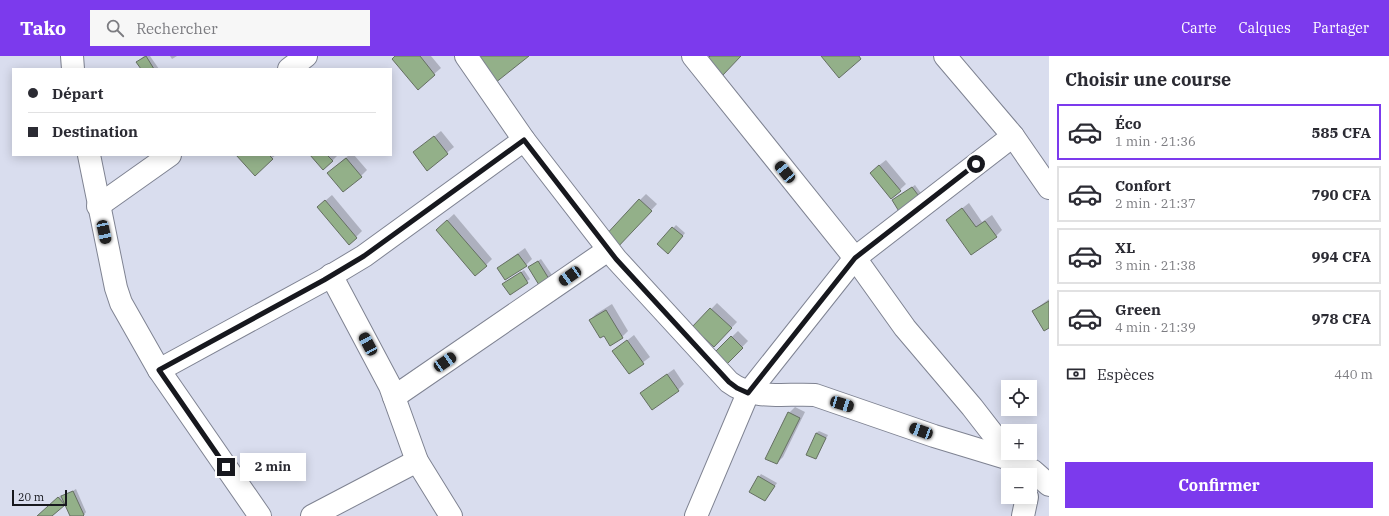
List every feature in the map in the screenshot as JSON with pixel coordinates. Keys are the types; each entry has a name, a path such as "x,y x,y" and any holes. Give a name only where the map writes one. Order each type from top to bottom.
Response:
{"street":[{"path":"72,56 73,68"},
{"path":"290,68 306,56"},
{"path":"466,56 524,140 608,250 729,382 737,388 748,393 815,395 934,436 1001,456"},
{"path":"693,56 855,258 905,328 972,407 1001,444"},
{"path":"945,56 1013,136 1049,188"},
{"path":"696,516 748,393 855,258 1013,136"},
{"path":"159,370 331,276 393,236 524,140"},
{"path":"89,156 98,206 119,298 159,370 260,516"},
{"path":"98,206 169,156"},
{"path":"394,397 608,250"},
{"path":"331,276 394,397 417,461 451,516"},
{"path":"1013,460 1038,481"},
{"path":"312,516 417,461"},
{"path":"1023,516 1026,504"}],"building":[{"path":"146,56 153,68 140,68 136,62"},
{"path":"395,56 420,56 435,75 418,90 392,59"},
{"path":"474,56 529,56 495,83"},
{"path":"710,56 741,56 722,76 706,60"},
{"path":"821,56 859,56 861,59 839,78"},
{"path":"434,136 448,154 427,171 413,152"},
{"path":"237,156 270,156 273,159 255,176"},
{"path":"311,156 328,156 333,161 323,170"},
{"path":"346,158 362,177 343,192 327,173"},
{"path":"879,165 901,191 891,199 870,173"},
{"path":"912,187 921,199 900,213 892,200"},
{"path":"639,199 652,211 615,250 603,238"},
{"path":"325,200 357,238 349,245 317,207"},
{"path":"962,208 976,227 985,221 997,237 971,255 946,220"},
{"path":"447,220 487,266 475,276 436,230"},
{"path":"672,227 683,236 668,254 657,244"},
{"path":"518,254 527,266 505,280 497,268"},
{"path":"538,261 549,279 539,285 528,267"},
{"path":"521,272 528,283 510,295 502,284"},
{"path":"1049,301 1049,328 1044,331 1032,311"},
{"path":"710,308 732,328 714,347 692,327"},
{"path":"606,310 623,338 610,346 604,336 600,338 589,320"},
{"path":"731,336 743,348 726,365 714,353"},
{"path":"627,340 644,364 629,374 612,351"},
{"path":"667,374 679,391 652,410 640,393"},
{"path":"788,412 800,418 777,464 765,459"},
{"path":"816,433 826,438 816,459 806,455"},
{"path":"758,476 775,486 765,501 749,492"},
{"path":"73,491 84,515 83,516 70,516 61,496"},
{"path":"58,497 65,505 52,516 37,516"}],"route":[{"path":"226,467 159,370 324,280 364,256 524,140 616,259 729,382 748,393 855,258 976,164"}]}
